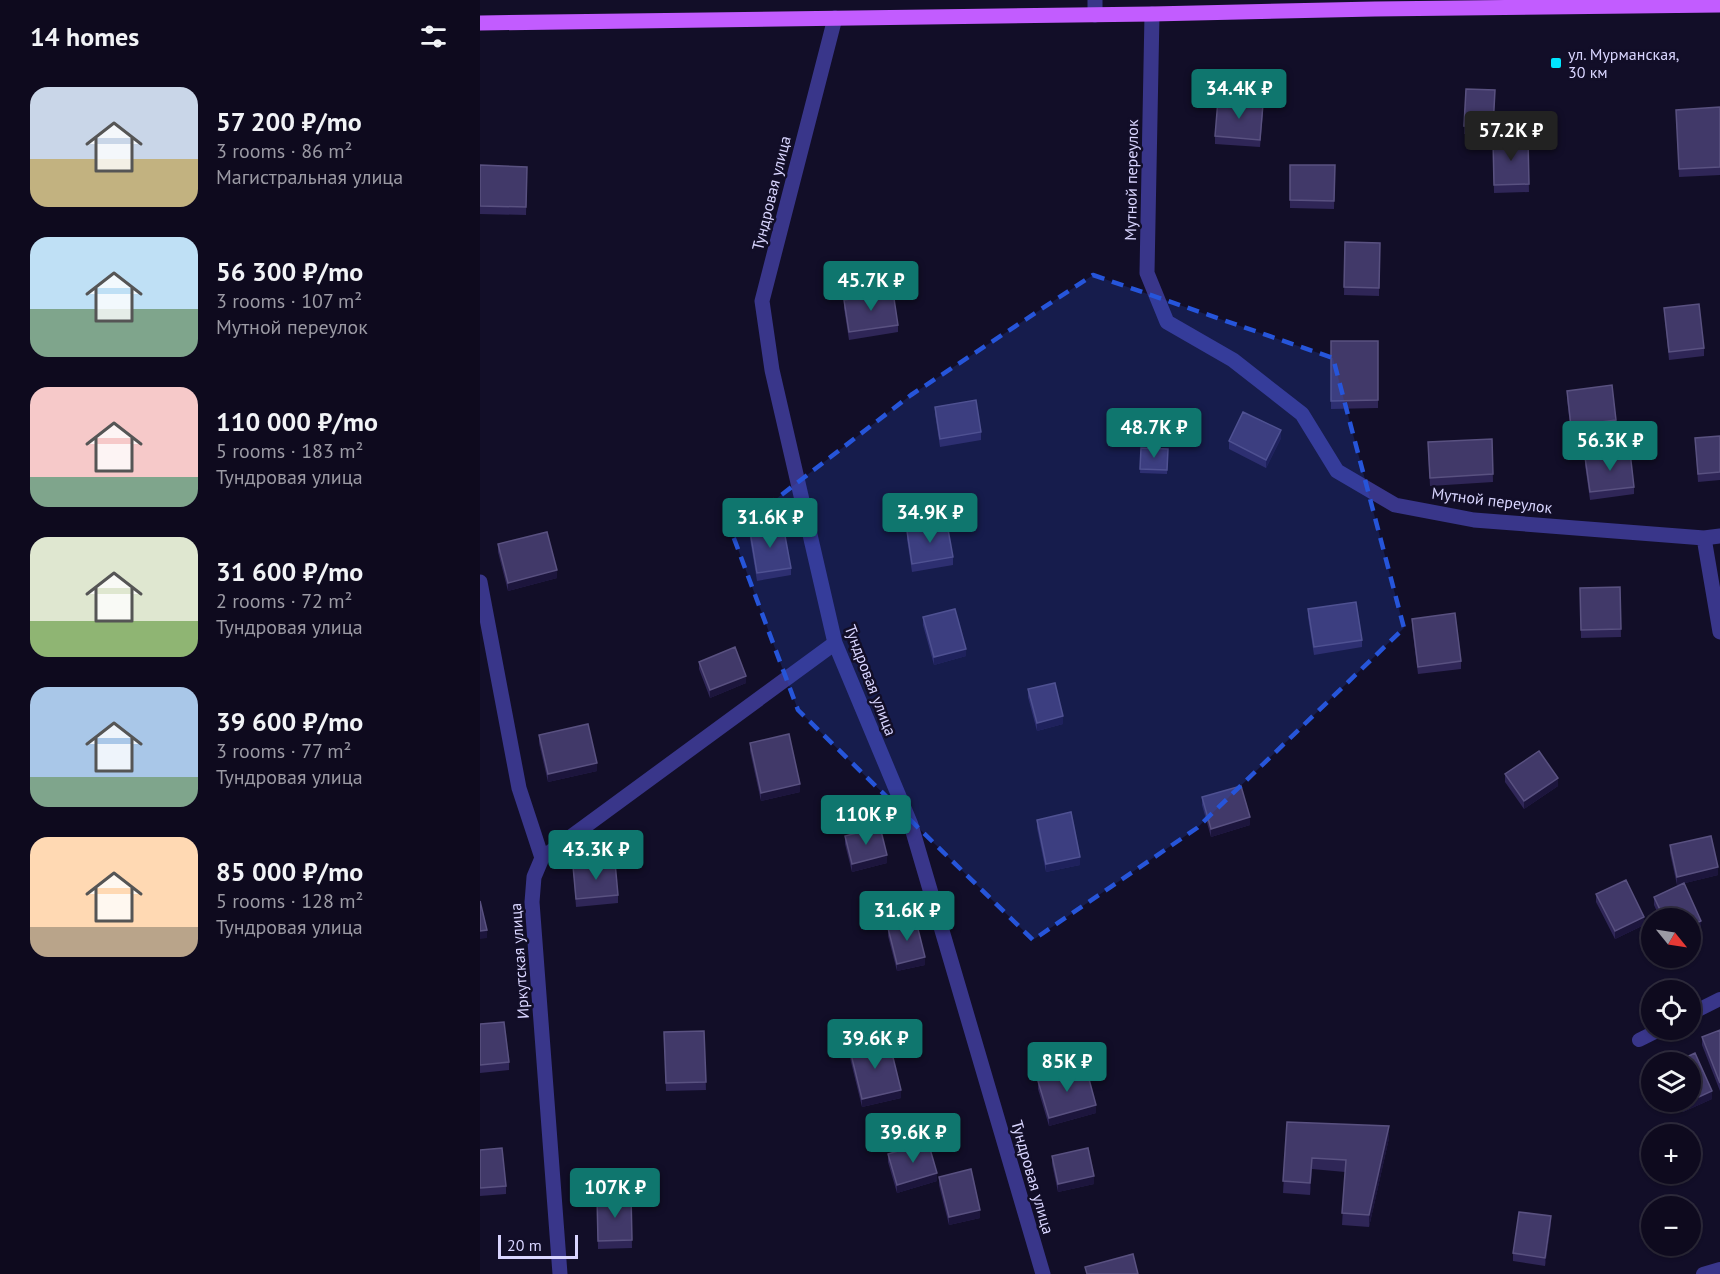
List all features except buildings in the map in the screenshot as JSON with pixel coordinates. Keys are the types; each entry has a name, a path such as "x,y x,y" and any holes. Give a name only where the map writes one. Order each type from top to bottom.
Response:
{"main road":[{"path":"480,23 835,18 1095,7 1152,14 1720,5"}],"street":[{"name":"Мутной переулок","path":"1152,14 1147,273 1167,322 1233,360 1302,414 1337,471 1395,505 1474,520 1704,538 1720,536"},
{"name":"Тундровая улица","path":"835,18 762,301 772,370 835,643 911,825 1043,1274"},
{"path":"1704,538 1720,632"},
{"path":"480,582 519,788 542,858 835,643"},
{"name":"Иркутская улица","path":"542,858 534,877 532,902 560,1274"}],"lane":[{"path":"1701,1008 1720,999"},
{"path":"1703,1274 1720,1269"}],"highlighted area":[{"path":"1093,275 1333,358 1404,628 1197,828 1033,940 798,710 732,533 911,395"}],"place":[{"name":"ул. Мурманская, 30 км","path":"1556,63"}]}
